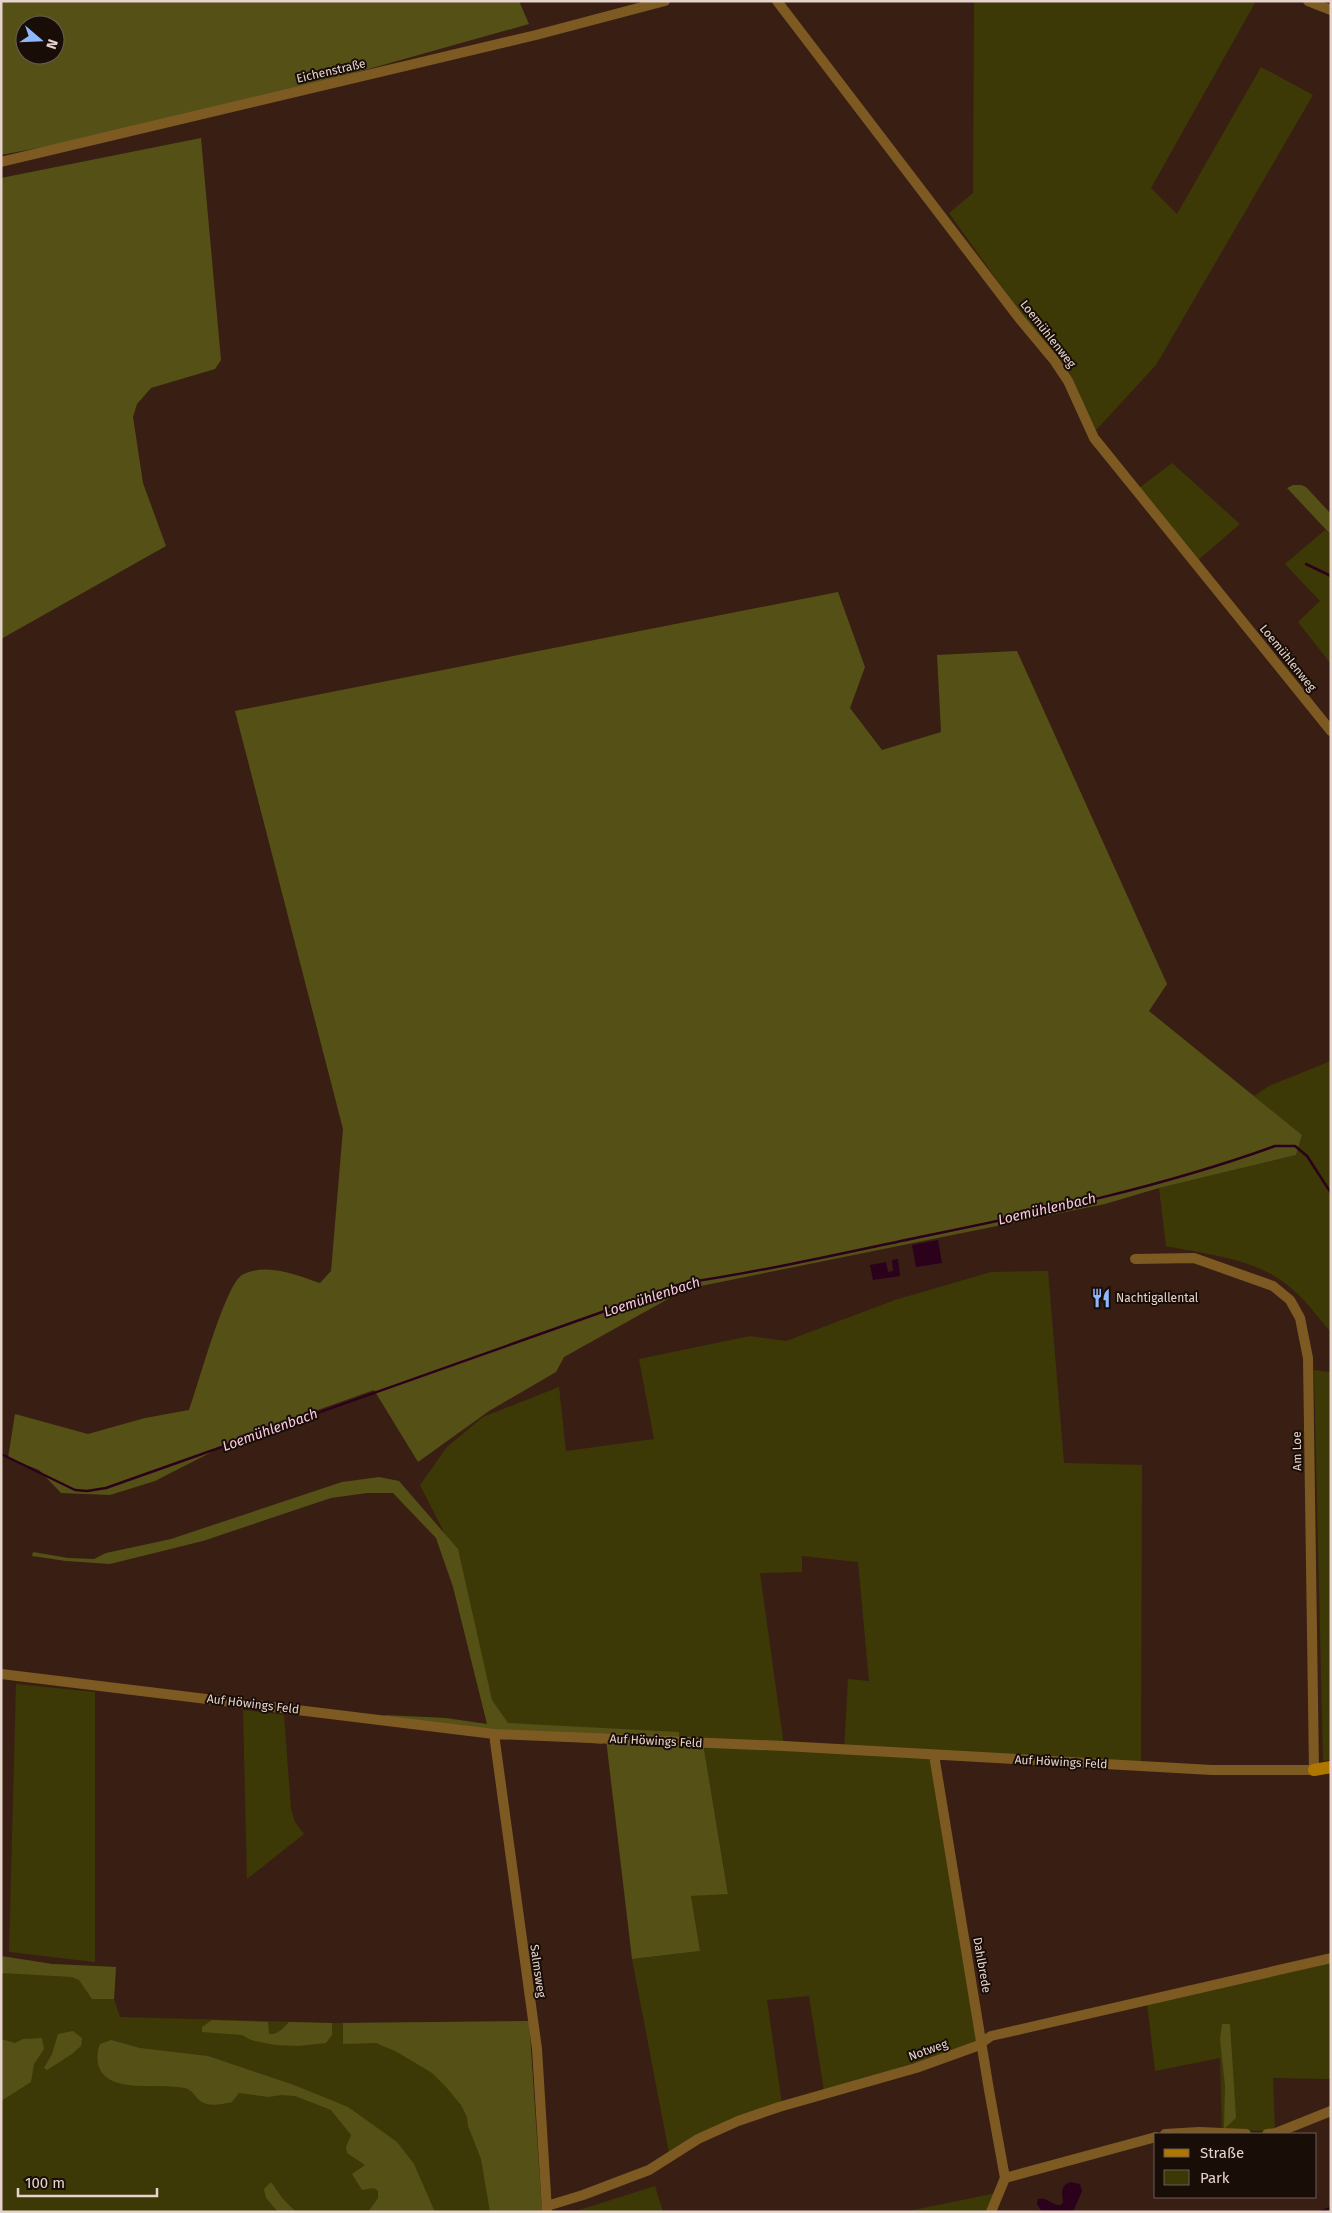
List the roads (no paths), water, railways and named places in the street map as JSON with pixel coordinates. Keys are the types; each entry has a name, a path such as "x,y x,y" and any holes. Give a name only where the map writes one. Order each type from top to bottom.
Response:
{"main road":[{"name":"Auf Höwings Feld","path":"1314,1770 1331,1769"}],"street":[{"name":"Eichenstraße","path":"1,162 536,35 665,1"},
{"name":"Loemühlenweg","path":"777,1 1013,310 1054,360 1068,381 1094,438 1331,731"},
{"path":"1308,1 1331,10"},
{"name":"Am Loe","path":"1135,1259 1194,1258 1272,1286 1290,1300 1300,1318 1308,1358 1314,1770"},
{"name":"Auf Höwings Feld","path":"1,1674 494,1734 784,1746 1212,1770 1314,1770"},
{"name":"Salmsweg","path":"494,1734 537,2050 547,2209"},
{"name":"Dahlbrede","path":"934,1755 1005,2178"},
{"name":"Notweg","path":"547,2209 649,2170 698,2139 738,2121 916,2068 977,2046 982,2040 991,2036 1331,1958"},
{"path":"1276,2133 1331,2111"},
{"path":"1182,2133 1222,2133"},
{"path":"991,2212 1005,2178 1154,2138"}],"waterway":[{"path":"1306,564 1331,576"},
{"name":"Loemühlenbach","path":"1,1454 75,1490 87,1491 106,1488 684,1283 804,1261 1058,1208 1189,1174 1275,1146 1295,1146 1307,1156 1331,1193"},
{"path":"1320,2212 1331,2208"}],"place":[{"name":"Nachtigallental","path":"1101,1298"}]}
